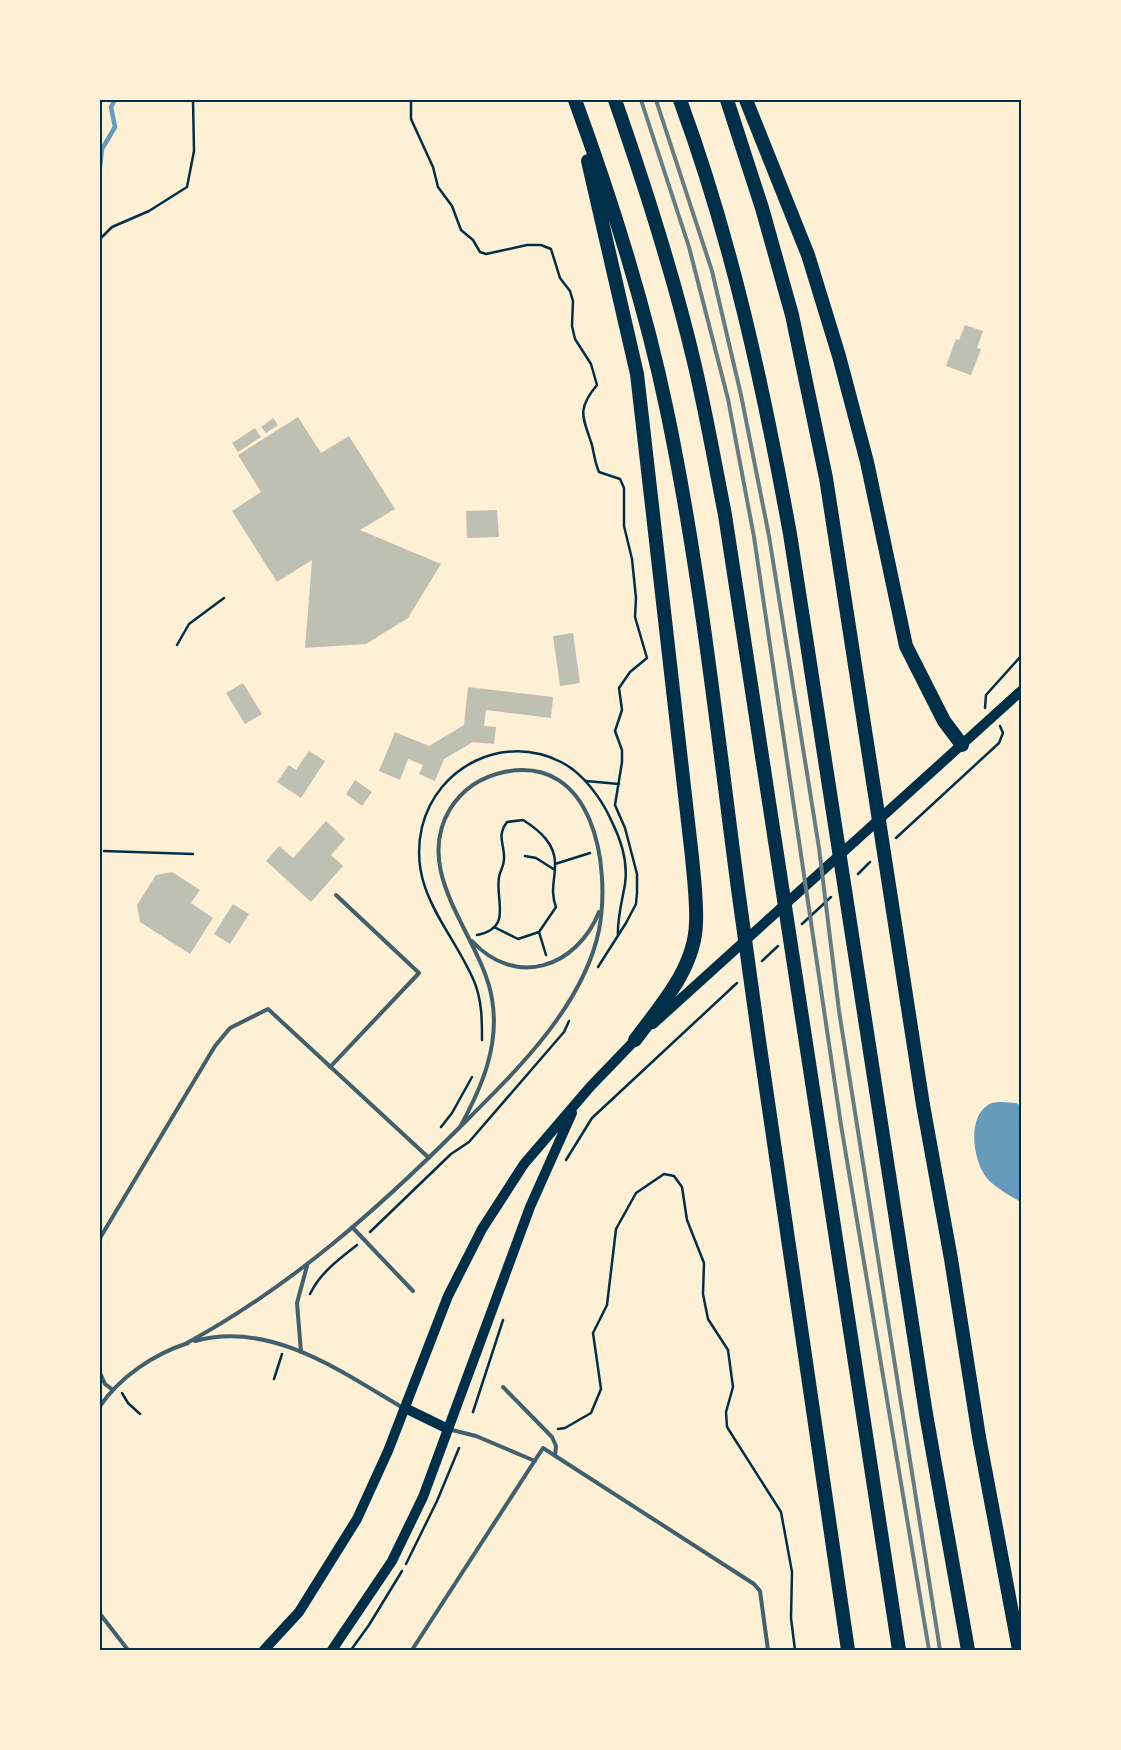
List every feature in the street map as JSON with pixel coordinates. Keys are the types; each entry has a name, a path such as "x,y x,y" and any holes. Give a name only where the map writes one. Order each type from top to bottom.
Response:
{"highway":[{"path":"574,100 637,374 692,857 696,923 694,944 684,970 635,1040"},
{"path":"574,100 596,157 636,286 667,408 680,478 705,636 778,1183 848,1650"},
{"path":"615,100 642,178 676,293 694,362 725,515 899,1650"},
{"path":"680,100 717,214 741,298 771,433 791,543 926,1414 968,1650"},
{"path":"727,100 762,208 792,315 826,478 921,1095 951,1260 979,1437 1019,1650"},
{"path":"746,100 808,255 839,356 867,462 906,646 944,721 962,745"}],"main road":[{"path":"264,1650 299,1612 338,1554 370,1493 448,1296 482,1229 524,1164 574,1108 590,1087 635,1040 937,769 1021,691"},
{"path":"332,1650 392,1561 423,1497 530,1206 574,1108"},
{"path":"404,1408 448,1429"}],"lane":[{"path":"186,1343 259,1300 307,1266 352,1227 429,1158 496,1093 557,1020 574,993 589,960 598,931 602,883 600,850 595,832 580,800 568,788 548,775 528,771 509,771 477,782 464,791 451,807 439,837 439,855 443,878 487,978 492,999 494,1022 492,1047 485,1076 460,1127"},
{"path":"330,1067 419,973 336,894"},
{"path":"468,936 480,949 506,964 523,967 549,964 564,957 579,945 592,928 601,907"},
{"path":"100,1238 208,1056 230,1028 268,1009 429,1158"},
{"path":"352,1227 413,1291"},
{"path":"300,1352 297,1303 307,1266"},
{"path":"100,1406 118,1385 147,1362 165,1351 210,1336 276,1343 339,1370 404,1408"},
{"path":"100,1373 105,1384 113,1390"},
{"path":"504,1387 547,1431 556,1446 555,1456"},
{"path":"448,1429 476,1436 535,1461"},
{"path":"412,1650 543,1448 754,1584 760,1591 768,1650"},
{"path":"100,1614 128,1650"}],"path":[{"path":"100,239 112,228 149,211 187,187 194,151 193,100"},
{"path":"411,100 411,118 433,167 438,187 452,206 461,230 473,240 480,252 486,254 527,245 541,245 551,249 560,278 570,291 573,302 574,339 591,364 597,385 584,403 584,426 599,472 620,479 624,488 624,526 632,559 636,598 635,616 647,658 630,672 619,688 622,710 615,731 622,750 616,805 625,828 638,880 636,904 595,972"},
{"path":"176,645 188,624 224,598"},
{"path":"571,769 585,781 612,821 625,862 625,882 617,921 618,936"},
{"path":"585,781 619,784"},
{"path":"892,842 936,802"},
{"path":"494,927 518,939 540,932 556,907 552,897 556,864 551,846 545,838 523,820 507,822 501,830 500,838 505,856 504,867"},
{"path":"422,829 419,846 421,868 429,902 465,962 475,982 481,1003 480,1049"},
{"path":"556,864 600,850"},
{"path":"104,851 193,854"},
{"path":"525,856 536,858 554,870"},
{"path":"856,875 870,862"},
{"path":"468,936 482,934 494,927 501,916 499,875 507,864"},
{"path":"797,928 834,895"},
{"path":"540,932 549,964"},
{"path":"761,962 783,942"},
{"path":"563,1166 592,1118 739,982"},
{"path":"309,1302 315,1283 337,1260 363,1240 451,1154 469,1142 564,1032 573,1014"},
{"path":"441,1127 464,1094 473,1075"},
{"path":"547,1431 565,1428 591,1413 601,1389 593,1333 606,1305 616,1229 636,1193 664,1174 674,1176 682,1187 687,1220 704,1263 703,1294 708,1320 728,1350 733,1387 726,1412 727,1427 781,1512 792,1572 791,1618 795,1650"},
{"path":"473,1412 504,1318"},
{"path":"274,1379 280,1356 288,1348"},
{"path":"118,1385 128,1403 140,1414"}],"water":[{"path":"991,1103 1016,1103 1021,1106 1021,1202 989,1181 981,1170 975,1150 975,1129 981,1111"}],"building":[{"path":"965,325 983,331 977,348 981,349 971,375 946,366 956,339 959,340"},
{"path":"298,417 321,453 349,436 395,509 360,530 441,564 408,618 366,644 305,648 312,560 277,582 232,511 261,492 238,455"},
{"path":"273,418 278,425 266,433 261,427"},
{"path":"255,428 261,437 238,452 232,443"},
{"path":"497,510 499,537 467,538 466,511"},
{"path":"573,633 580,683 560,686 553,636"},
{"path":"243,683 262,714 245,724 226,693"},
{"path":"468,687 553,697 551,718 486,710 484,726 496,727 494,744 473,742 444,759 435,781 419,774 423,765 408,759 400,780 379,771 395,732 429,746 464,725"},
{"path":"309,751 325,761 301,798 277,782 289,765 296,770"},
{"path":"355,780 372,792 362,806 346,794"},
{"path":"326,821 345,839 331,855 343,866 311,902 266,861 279,846 293,858"},
{"path":"172,872 200,890 191,903 213,918 190,954 140,922 137,905 156,875"},
{"path":"233,904 249,914 230,944 214,934"}],"waterway":[{"path":"100,167 102,149 115,127 111,107 115,100"}],"railway":[{"path":"641,100 689,247 728,399 754,537 841,1125 929,1650"},
{"path":"656,100 712,271 741,395 769,536 819,848 839,1011 940,1650"}]}
